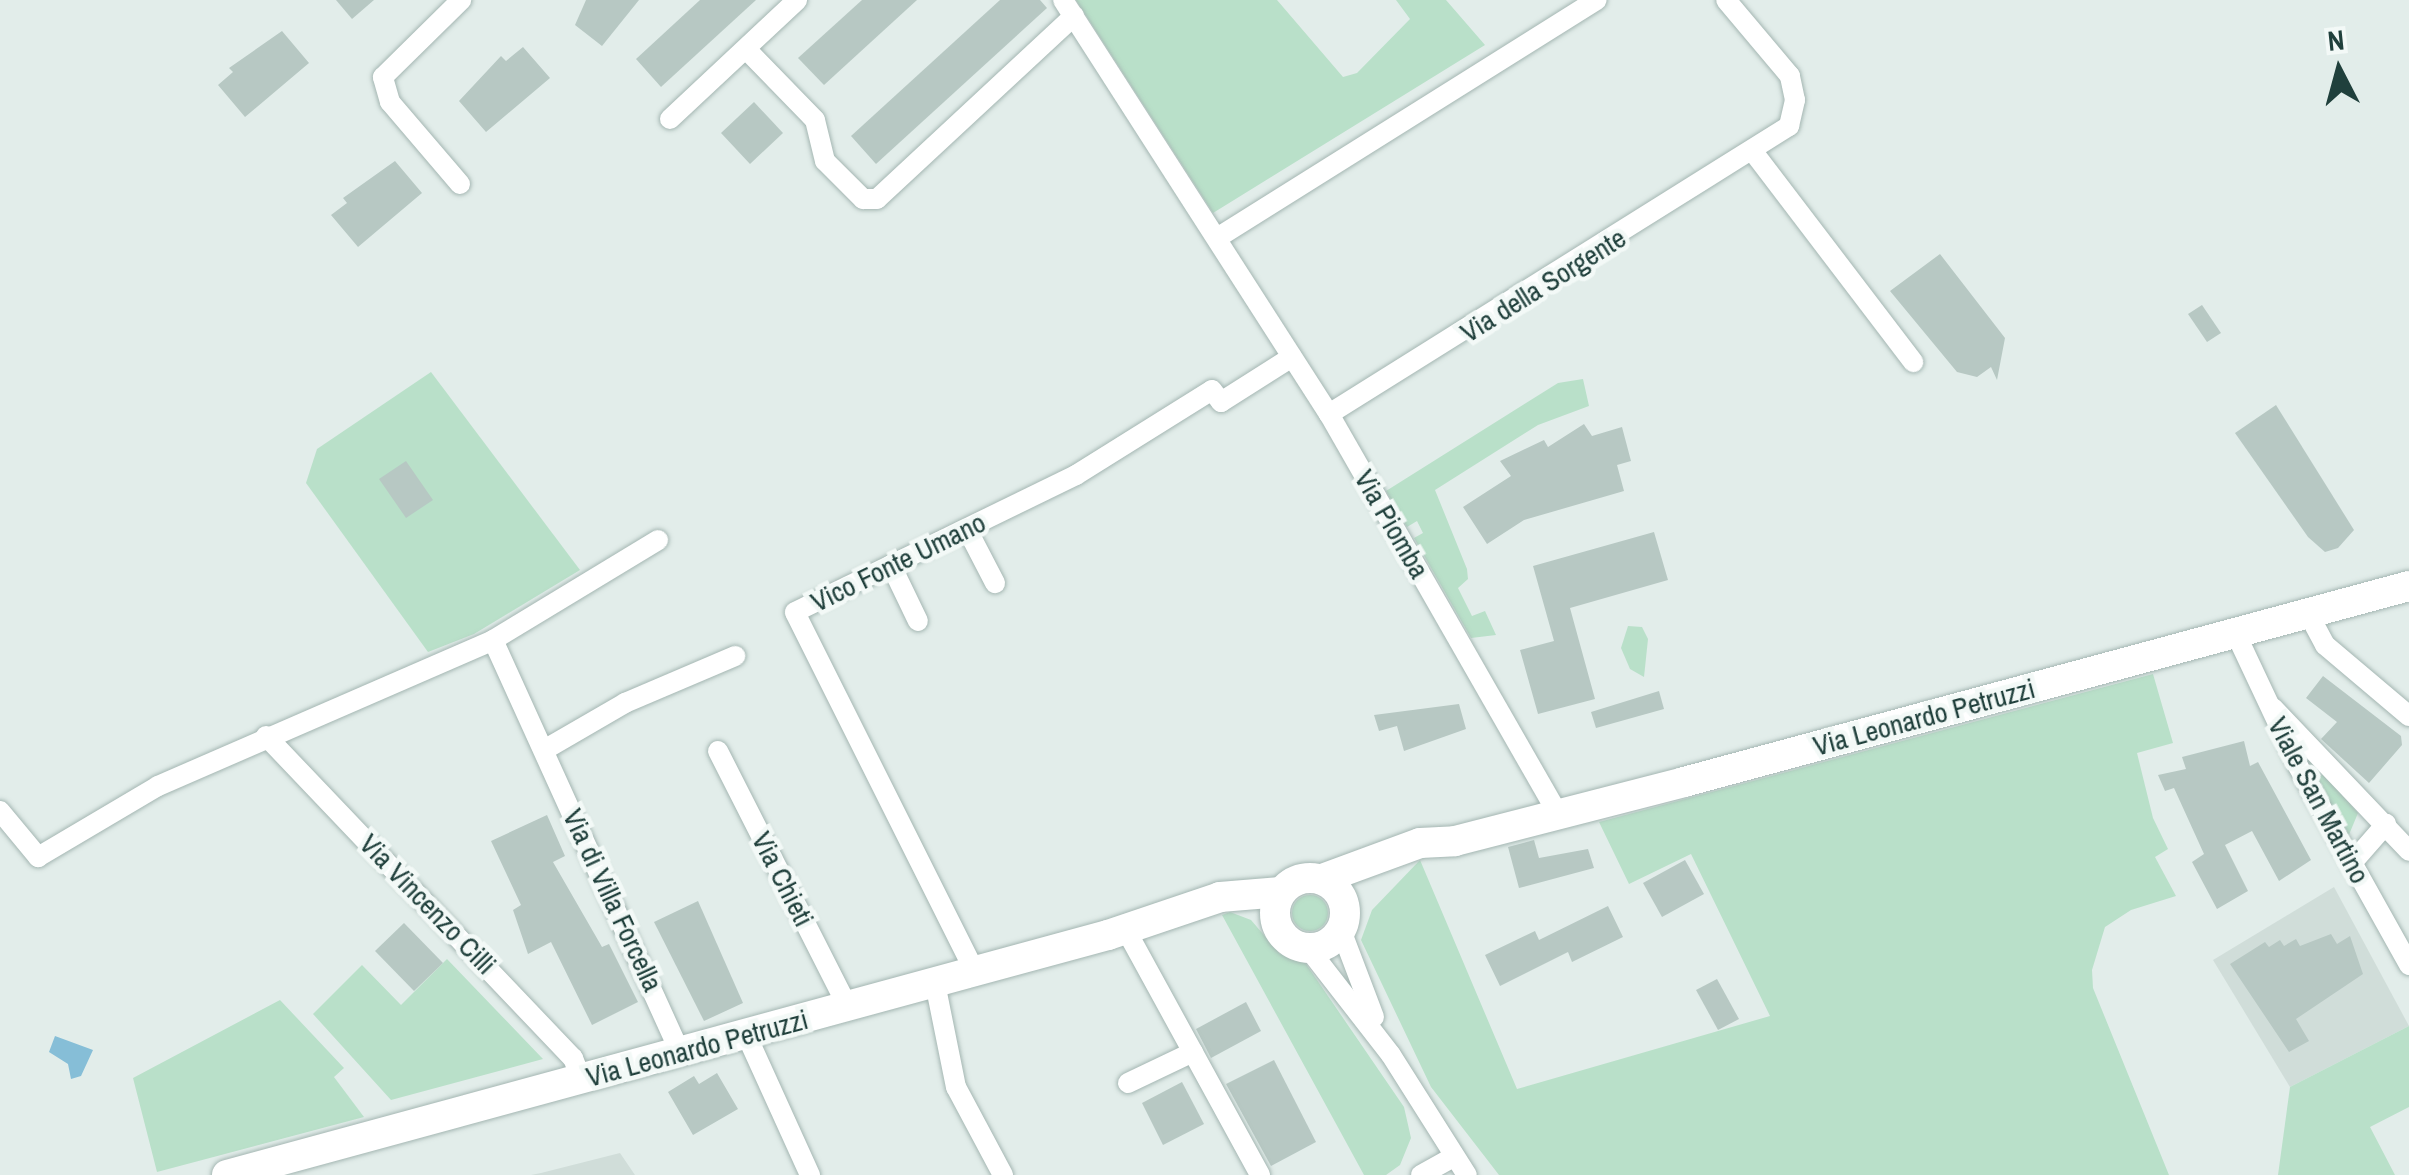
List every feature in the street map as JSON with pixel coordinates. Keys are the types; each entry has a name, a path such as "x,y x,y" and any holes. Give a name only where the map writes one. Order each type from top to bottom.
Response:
{"main road":[{"name":"Via Leonardo Petruzzi","path":"1343,920 1374,882 1438,845 2409,586"},
{"name":"Via Leonardo Petruzzi","path":"1322,880 1420,843 1438,845"},
{"path":"1300,878 1322,880 1338,892 1343,920 1327,944 1308,948 1291,943 1278,907 1300,878"},
{"name":"Via Leonardo Petruzzi","path":"227,1175 975,972 1166,916 1278,907"}],"street":[{"path":"460,0 384,77 390,102 460,184"},
{"path":"670,119 797,0"},
{"path":"1217,238 1596,0"},
{"name":"Via della Sorgente","path":"1328,414 1754,152 1789,126 1795,100 1790,76 1726,0"},
{"name":"Via Piomba","path":"746,49 816,120 825,161 862,199 876,199 1068,8 1328,414 1558,814"},
{"path":"1754,152 1913,362"},
{"name":"Vico Fonte Umano","path":"975,972 795,612 1076,475 1212,390 1221,402 1292,358"},
{"path":"967,529 995,583"},
{"path":"0,812 38,858 158,786 492,640 658,540"},
{"path":"891,566 918,621"},
{"path":"2308,613 2326,645 2409,716"},
{"name":"Viale San Martino","path":"2235,632 2298,766 2409,966"},
{"name":"Via di Villa Forcella","path":"492,640 680,1052"},
{"path":"544,750 625,704 735,656"},
{"path":"2268,703 2322,754 2409,851"},
{"name":"Via Vincenzo Cilli","path":"266,736 522,1003 573,1059 581,1079"},
{"name":"Via Chieti","path":"718,751 848,1007"},
{"path":"2298,766 2322,754"},
{"path":"2352,864 2386,824"},
{"path":"1343,920 1391,1055"},
{"path":"1126,930 1260,1175"},
{"path":"1308,948 1391,1055 1467,1175"},
{"path":"934,983 956,1087 1003,1175"},
{"path":"746,1034 810,1175"},
{"path":"1128,1083 1193,1052"},
{"path":"1420,1175 1454,1157"}],"shaded area":[{"path":"2334,887 2409,1026 2290,1087 2213,960"},
{"path":"620,1153 635,1175 531,1175 541,1173"}],"green space":[{"path":"1076,0 1277,0 1343,77 1357,73 1410,19 1396,0 1446,0 1485,45 1213,213"},
{"path":"431,372 580,570 474,634 428,652 306,483 317,449"},
{"path":"1583,379 1589,406 1538,425 1435,490 1467,569 1468,579 1458,588 1472,616 1485,611 1496,635 1471,638 1414,538 1423,533 1417,521 1407,527 1386,491 1558,383"},
{"path":"1628,626 1642,627 1648,639 1644,677 1630,669 1621,648"},
{"path":"2153,674 2173,743 2137,753 2153,818 2168,849 2155,857 2176,896 2131,910 2105,927 2092,970 2093,988 2169,1175 1499,1175 1431,1087 1361,940 1372,910 1420,860 1517,1089 1770,1016 1691,854 1629,884 1599,822"},
{"path":"2324,774 2358,813 2348,837 2317,778"},
{"path":"1310,895 1323,900 1328,913 1323,926 1310,931 1297,926 1292,913 1297,900"},
{"path":"1230,912 1251,920 1280,954 1304,961 1404,1107 1411,1138 1400,1165 1386,1175 1364,1175 1222,915"},
{"path":"447,959 543,1059 391,1100 313,1014 362,965 401,1005"},
{"path":"280,1000 344,1068 334,1077 364,1117 157,1172 133,1078"},
{"path":"2409,1026 2409,1107 2370,1127 2395,1175 2278,1175 2290,1087"}],"water":[{"path":"55,1036 93,1050 81,1076 71,1079 68,1064 49,1052"}],"building":[{"path":"336,0 374,0 352,19"},
{"path":"586,0 639,0 602,46 575,25"},
{"path":"700,0 756,0 661,87 636,59"},
{"path":"862,0 917,0 824,85 798,58"},
{"path":"1000,0 1040,0 1047,8 876,164 851,136"},
{"path":"282,31 309,63 245,117 218,85 233,72 229,68"},
{"path":"523,47 550,78 486,132 459,101 501,56 506,61"},
{"path":"754,102 783,133 750,164 721,133"},
{"path":"395,161 422,193 358,247 331,215 347,203 343,198"},
{"path":"1940,254 2005,338 1997,380 1991,367 1977,377 1957,372 1890,291"},
{"path":"2202,305 2221,333 2207,342 2188,314"},
{"path":"2276,405 2354,530 2338,548 2325,552 2308,537 2235,433"},
{"path":"1584,424 1592,436 1622,427 1631,461 1617,465 1624,491 1524,520 1487,544 1463,507 1511,476 1500,461 1544,440 1548,447"},
{"path":"406,461 433,500 406,518 379,479"},
{"path":"1654,532 1668,580 1570,608 1595,699 1538,714 1520,650 1554,641 1533,566"},
{"path":"2323,676 2401,736 2402,745 2369,783 2321,739 2337,722 2306,698"},
{"path":"1659,691 1664,709 1596,728 1591,712"},
{"path":"1459,704 1466,729 1404,751 1397,726 1379,731 1374,715"},
{"path":"2244,741 2250,766 2258,762 2311,860 2279,881 2252,831 2225,845 2248,891 2217,909 2192,862 2204,854 2174,788 2165,791 2158,775 2186,769 2182,757"},
{"path":"547,815 565,856 553,862 602,947 609,944 638,1002 592,1025 551,942 528,954 513,910 521,905 491,841"},
{"path":"1534,840 1539,858 1588,849 1594,868 1519,888 1508,847"},
{"path":"1685,860 1704,894 1662,917 1643,883"},
{"path":"698,901 743,1003 704,1021 654,922"},
{"path":"1608,906 1623,937 1572,962 1568,952 1500,986 1485,955 1535,931 1539,940"},
{"path":"404,923 443,963 414,991 375,951"},
{"path":"2331,934 2337,944 2350,936 2363,974 2296,1019 2309,1041 2289,1052 2230,964 2265,942 2269,947 2280,940 2284,946 2296,939 2300,946"},
{"path":"1717,979 1739,1019 1718,1030 1696,990"},
{"path":"1246,1002 1261,1031 1211,1058 1196,1029"},
{"path":"1274,1060 1316,1142 1271,1166 1226,1084"},
{"path":"717,1073 738,1109 693,1135 668,1092 694,1076 699,1084"},
{"path":"1182,1082 1204,1124 1163,1145 1142,1103"}]}
